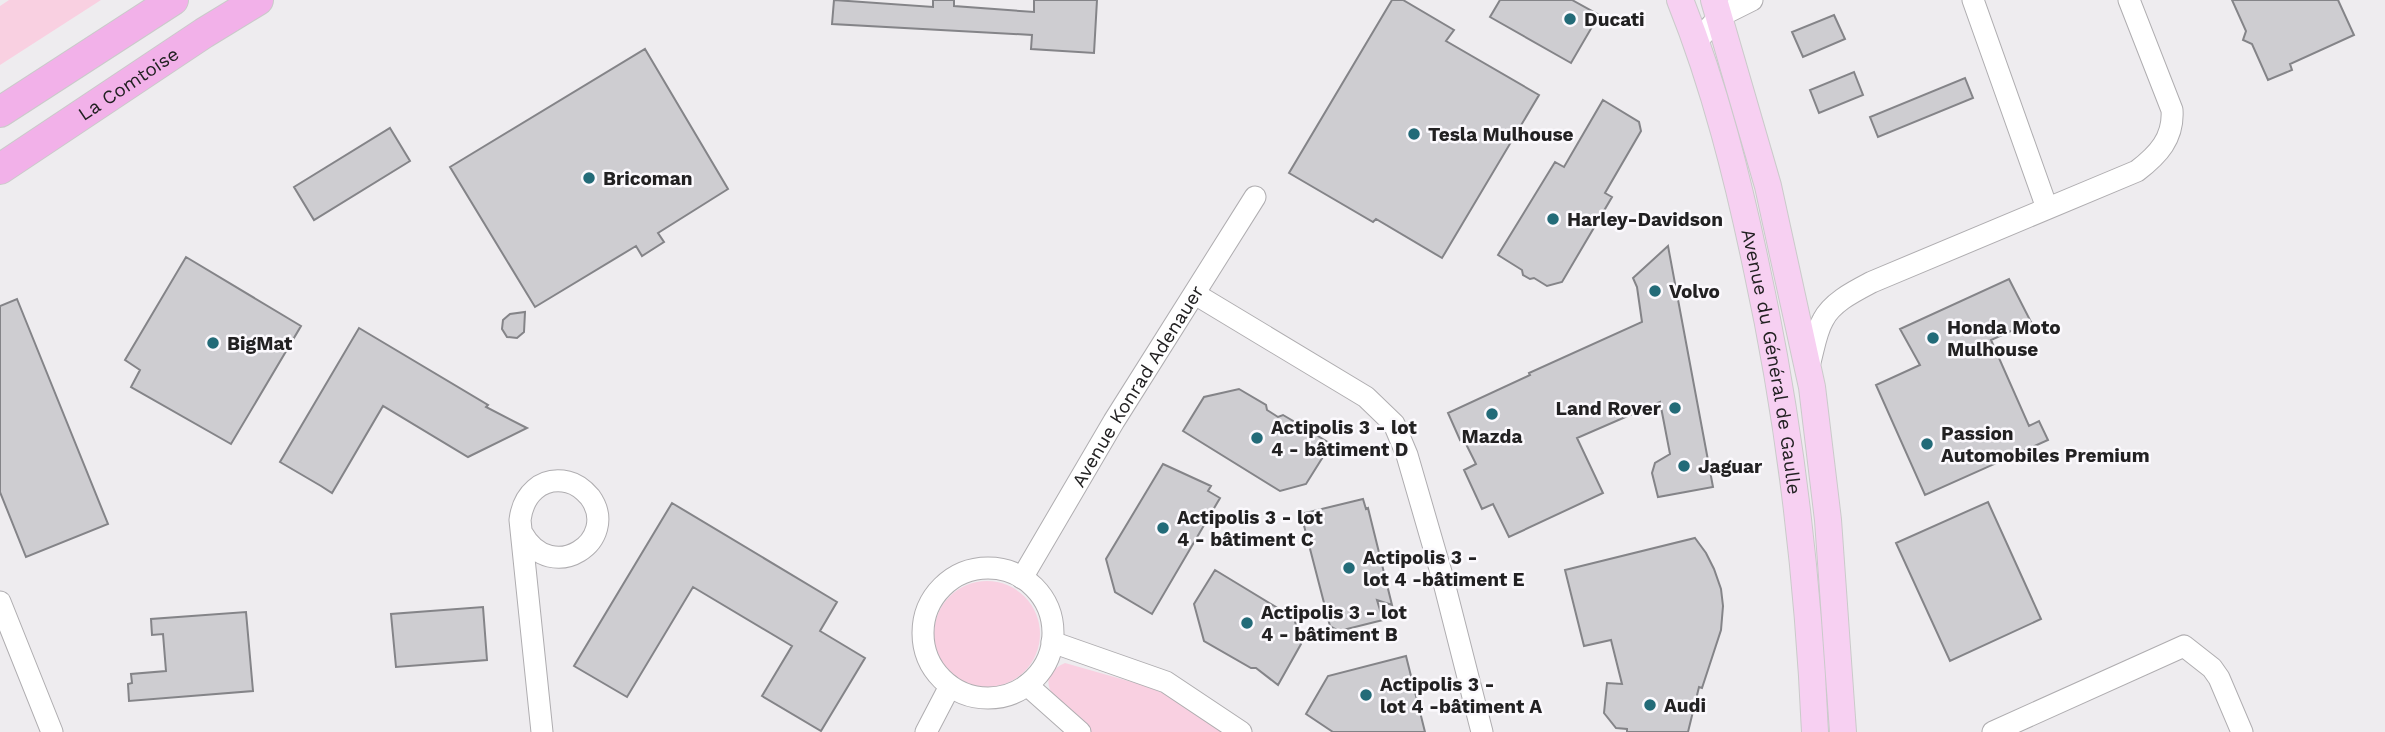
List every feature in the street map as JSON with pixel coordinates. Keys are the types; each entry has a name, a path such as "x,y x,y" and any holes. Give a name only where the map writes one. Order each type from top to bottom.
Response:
{"highway":[{"path":"0,112 173,0"},
{"name":"La Comtoise","path":"0,169 258,0"}],"main road":[{"name":"Avenue du Général de Gaulle","path":"1681,0 1697,41 1741,192 1776,359 1800,523 1815,732"},
{"name":"Avenue du Général de Gaulle","path":"1717,8 1768,186 1808,369 1828,520 1843,732"}],"street":[{"path":"1697,41 1717,8 1752,0"},
{"path":"1973,0 2047,208"},
{"path":"1808,369 1823,320 1844,299 1872,282 2137,171 2154,158 2168,138 2173,122 2172,110 2129,0"},
{"name":"Avenue Konrad Adenauer","path":"1022,578 1114,421 1255,197"},
{"path":"1195,294 1366,397 1394,424 1407,455 1439,566 1482,732"},
{"path":"522,533 528,544 549,557 574,555 585,548 593,537 597,512 584,490 560,481 548,482 536,488 527,496 522,508 520,520 542,732"},
{"path":"528,595 549,557"},
{"path":"991,568 1022,578 1037,590 1047,606 1052,624 1052,642 1044,666 1027,685 1009,694 989,698 968,695 950,686 935,671 925,652 922,632 926,611 937,592 954,577 974,569 991,568"},
{"path":"0,602 52,732"},
{"path":"1052,642 1166,682 1241,732"},
{"path":"1993,732 2184,646 2212,668 2219,678 2242,732"},
{"path":"1027,685 1080,732"},
{"path":"926,732 950,686"}],"shaded area":[{"path":"9,0 101,0 0,65 0,6"},
{"path":"987,581 1007,585 1025,596 1036,614 1040,634 1036,654 1025,672 1007,683 987,687 967,683 949,672 938,654 934,634 938,614 949,596 967,585"},
{"path":"1065,663 1146,686 1173,697 1223,732 1089,732 1063,708 1050,689 1049,679 1053,671"}],"building":[{"path":"834,0 933,7 933,0 954,0 954,6 1034,12 1034,0 1097,0 1094,53 1031,49 1032,35 832,24"},
{"name":"Tesla Mulhouse","path":"1392,0 1403,0 1454,30 1446,41 1539,95 1442,258 1289,173"},
{"path":"1500,0 1572,0 1599,15 1571,63 1490,17"},
{"path":"2232,0 2338,0 2354,35 2290,64 2292,70 2268,80 2252,44 2243,40 2246,31"},
{"path":"1834,15 1845,39 1803,57 1792,32"},
{"name":"Bricoman","path":"645,49 728,189 658,233 664,242 642,256 636,246 535,307 450,167"},
{"path":"1854,72 1863,95 1819,113 1810,90"},
{"path":"1965,78 1973,98 1878,137 1870,117"},
{"path":"1603,100 1639,122 1641,131 1605,193 1612,197 1562,282 1547,286 1523,275 1522,270 1498,255 1555,162 1564,167"},
{"path":"390,128 410,161 314,220 294,187"},
{"path":"1668,246 1713,487 1658,497 1652,473 1655,463 1670,454 1660,402 1577,438 1603,493 1509,537 1493,504 1482,509 1464,470 1476,464 1463,438 1460,440 1448,413 1642,322 1637,287 1633,278"},
{"name":"BigMat","path":"186,257 301,326 231,444 131,387 140,370 125,360"},
{"path":"2009,279 2031,322 1991,340 2029,426 2039,421 2048,440 1925,495 1876,385 1920,365 1900,329"},
{"path":"17,299 108,524 26,557 0,492 0,306"},
{"path":"525,312 524,332 517,338 507,337 502,329 503,320 510,314"},
{"path":"359,328 488,405 486,407 527,428 468,457 383,406 332,493 280,462"},
{"name":"Actipolis 3 - lot 4 - bâtiment D","path":"1239,389 1266,405 1267,410 1278,417 1283,415 1295,422 1296,433 1308,430 1331,444 1306,484 1280,491 1183,431 1204,397"},
{"name":"Actipolis 3 - lot 4 - bâtiment C","path":"1163,464 1211,486 1208,491 1220,498 1152,614 1115,592 1106,559"},
{"name":"Actipolis 3 - lot 4 -bâtiment E","path":"1363,499 1366,509 1368,508 1392,605 1377,600 1383,620 1339,631 1330,626 1301,514"},
{"path":"1988,502 2041,619 1950,661 1896,543"},
{"path":"672,503 837,602 820,631 865,658 821,731 762,696 792,646 693,587 627,697 574,666"},
{"path":"1695,538 1714,569 1723,606 1721,630 1702,688 1699,687 1688,732 1627,732 1627,729 1616,728 1604,713 1607,683 1622,684 1611,640 1584,646 1565,570"},
{"name":"Actipolis 3 - lot 4 - bâtiment B","path":"1215,570 1294,618 1301,644 1278,685 1256,668 1251,668 1204,641 1194,604"},
{"path":"483,607 487,660 396,667 391,614"},
{"path":"246,612 253,691 129,701 128,684 132,683 131,674 166,671 163,634 152,635 151,619"},
{"name":"Actipolis 3 - lot 4 -bâtiment A","path":"1406,656 1425,732 1333,732 1306,714 1328,676"}],"place":[{"name":"Ducati","path":"1570,19"},
{"name":"Tesla Mulhouse","path":"1414,134"},
{"name":"Bricoman","path":"589,178"},
{"name":"Harley-Davidson","path":"1553,219"},
{"name":"Volvo","path":"1655,291"},
{"name":"Honda Moto Mulhouse","path":"1933,338"},
{"name":"BigMat","path":"213,343"},
{"name":"Land Rover","path":"1675,408"},
{"name":"Mazda","path":"1492,414"},
{"name":"Actipolis 3 - lot 4 - bâtiment D","path":"1257,438"},
{"name":"Passion Automobiles Premium","path":"1927,444"},
{"name":"Jaguar","path":"1684,466"},
{"name":"Actipolis 3 - lot 4 - bâtiment C","path":"1163,528"},
{"name":"Actipolis 3 - lot 4 -bâtiment E","path":"1349,568"},
{"name":"Actipolis 3 - lot 4 - bâtiment B","path":"1247,623"},
{"name":"Actipolis 3 - lot 4 -bâtiment A","path":"1366,695"},
{"name":"Audi","path":"1650,705"}]}
